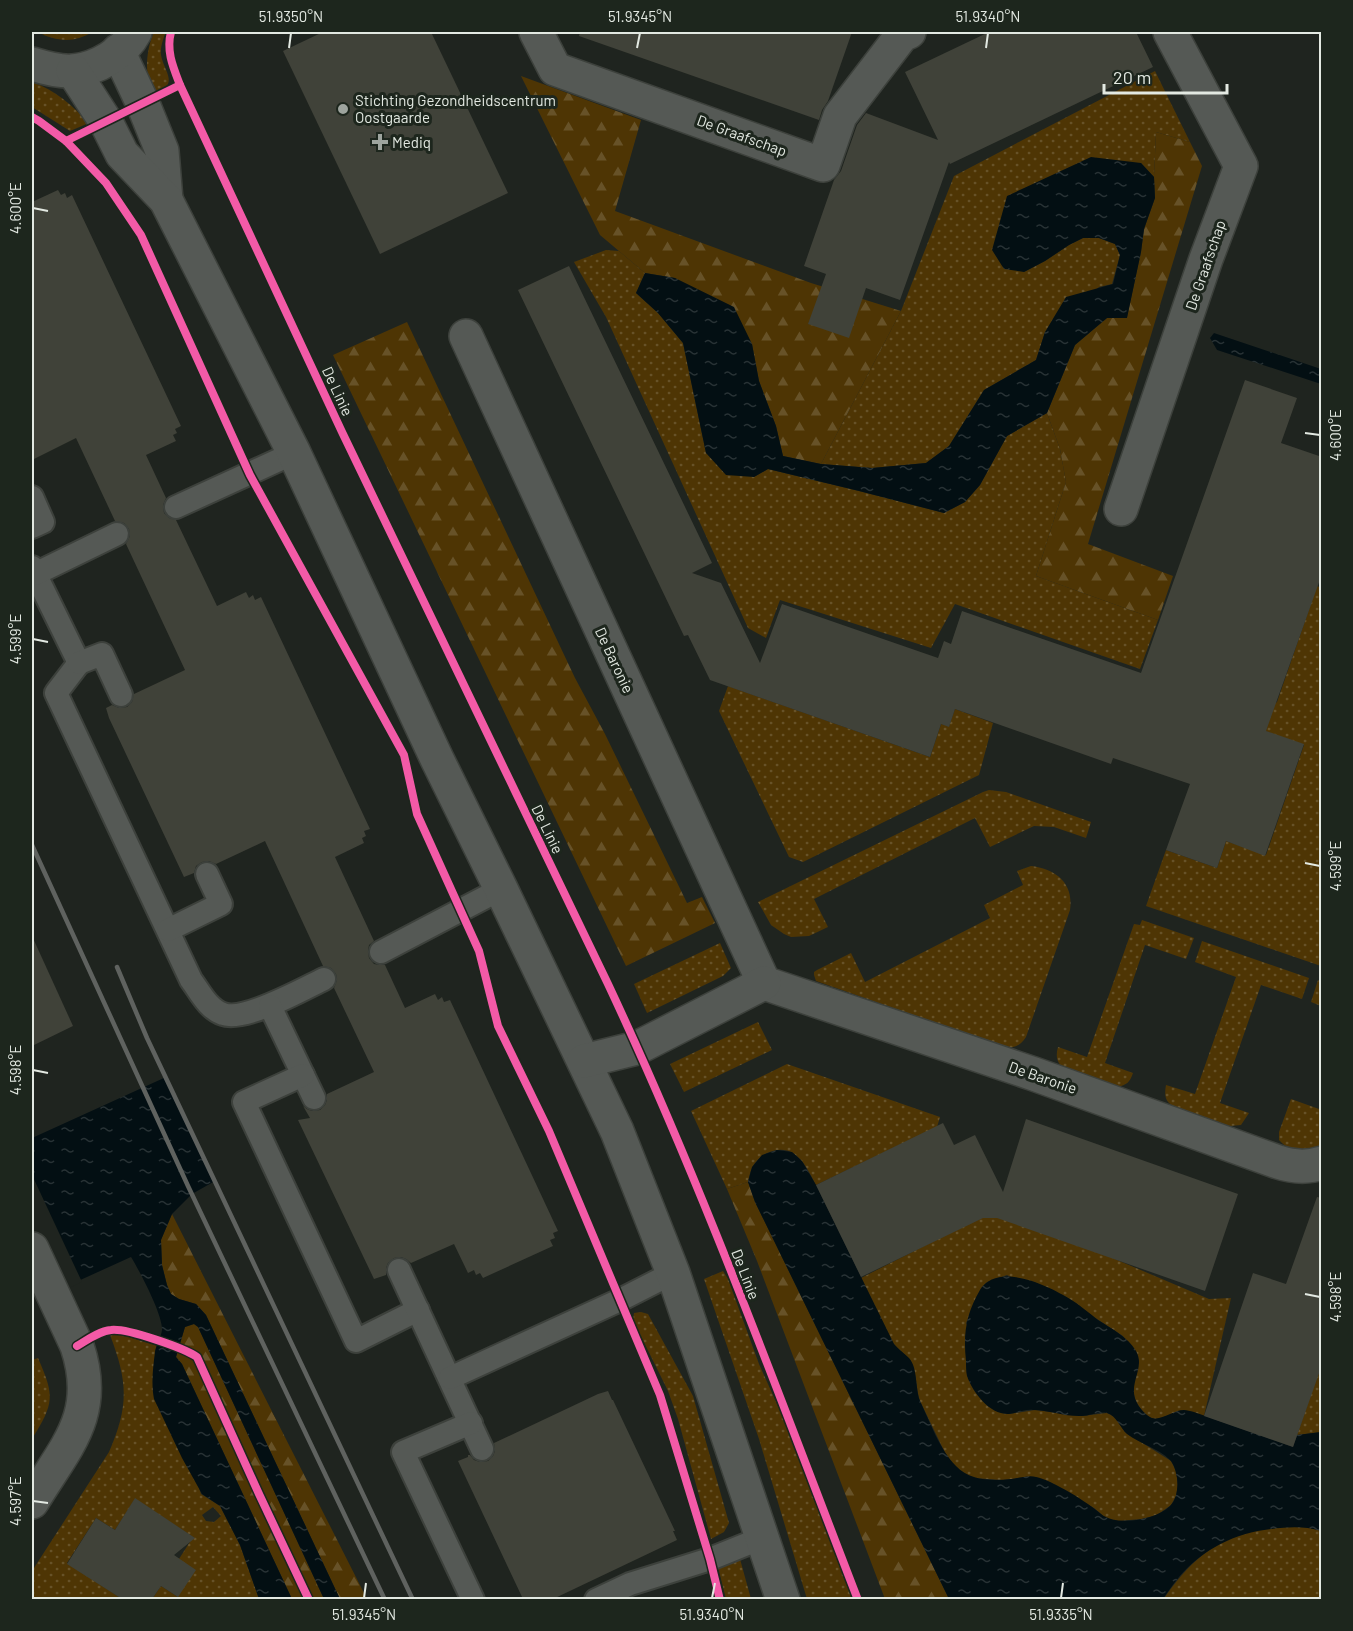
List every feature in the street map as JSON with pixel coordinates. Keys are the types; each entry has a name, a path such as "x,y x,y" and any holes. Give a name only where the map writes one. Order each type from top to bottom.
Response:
{"street":[{"name":"De Graafschap","path":"536,32 555,69 824,165 840,116 904,33"},
{"name":"De Graafschap","path":"1121,509 1206,259 1241,166 1170,32"},
{"path":"32,64 51,70 73,71 98,65 126,41 143,104 162,150 166,200"},
{"path":"73,71 106,122 122,154 166,200 294,453 437,759 617,1131 673,1273 783,1599"},
{"name":"De Baronie","path":"466,336 764,983 1034,1074 1278,1162 1303,1167 1322,1163"},
{"path":"584,1061 637,1048 764,983"},
{"path":"32,1249 82,1362 85,1377 84,1408 80,1422 32,1502"}],"lane":[{"path":"176,507 294,453"},
{"path":"32,497 43,522 32,527"},
{"path":"79,663 33,571 117,534"},
{"path":"121,695 102,654 79,663 56,693 191,980 211,1008 224,1015 239,1015 270,1006 324,979"},
{"path":"168,930 221,904 207,874"},
{"path":"381,952 501,889"},
{"path":"270,1006 314,1098"},
{"path":"303,1075 244,1102 356,1341 418,1310"},
{"path":"399,1270 482,1449"},
{"path":"450,1378 620,1300 673,1273"},
{"path":"471,1423 403,1452 473,1599"},
{"path":"596,1599 630,1584 710,1559 762,1538"}],"green space":[{"path":"38,32 92,32 86,36 65,40"},
{"path":"154,32 166,32 161,52 169,82 162,89 153,92 148,78 147,62"},
{"path":"1155,71 1190,142 1156,132 1154,177 1141,163 1024,272 1083,238 1099,238 1115,244 1120,255 1112,284 1099,287 1045,332 1036,360 984,390 949,446 926,463 872,468 821,464 901,311 954,176"},
{"path":"521,76 641,120 615,211 811,283 901,311 821,464 783,456 776,426 759,381 752,344 675,278 645,273 600,235"},
{"path":"32,82 63,99 89,123 70,131 32,107"},
{"path":"1156,132 1190,142 1202,166 1088,544 1173,576 1158,620 1036,576 1066,482 1060,449 1047,413 1075,345 1107,318 1127,317 1144,229 1155,198"},
{"path":"606,250 619,251 645,273 636,293 658,313 683,343 706,453 754,477 768,469 944,513 965,502 980,485 1007,436 1047,413 1060,449 1066,482 1036,576 1158,620 1140,669 955,604 931,648 780,600 766,638 748,628 606,317 574,262"},
{"path":"407,322 575,678 605,734 687,903 702,897 715,923 626,966 333,355"},
{"path":"1317,586 1321,588 1321,966 1146,906 1166,850 1217,868 1226,841 1266,855 1304,745 1245,724 1277,702"},
{"path":"728,686 930,757 941,724 949,726 955,709 993,723 979,775 803,862 789,857 719,711"},
{"path":"989,790 1006,792 1091,822 1086,838 1054,827 1034,826 990,847 975,818 814,899 828,927 809,936 791,937 784,934 771,925 758,902 983,792"},
{"path":"1031,866 1048,870 1061,879 1069,892 1070,910 1026,1037 1018,1045 1007,1048 816,981 814,972 851,953 865,982 990,918 984,905 1023,885 1017,871"},
{"path":"1142,920 1194,938 1186,959 1145,945 1105,1063 1133,1073 1128,1083 1117,1087 1065,1069 1058,1061 1057,1052 1058,1047 1087,1057 1134,924 1140,925"},
{"path":"1202,941 1309,978 1302,999 1261,985 1220,1103 1249,1113 1241,1125 1230,1126 1188,1113 1173,1106 1166,1097 1166,1085 1195,1094 1236,977 1195,962"},
{"path":"720,943 731,968 723,976 647,1013 634,984"},
{"path":"1318,980 1321,982 1321,1006 1311,1002"},
{"path":"758,1022 772,1050 684,1092 670,1064"},
{"path":"787,1064 940,1117 937,1127 816,1185 804,1163 797,1156 788,1151 776,1150 759,1158 751,1171 748,1182 727,1189 691,1111"},
{"path":"1291,1099 1319,1109 1321,1104 1321,1146 1298,1150 1288,1147 1279,1140 1279,1132"},
{"path":"748,1182 755,1202 949,1599 885,1599 757,1261 727,1189"},
{"path":"997,1209 1209,1299 1231,1298 1204,1416 1186,1413 1160,1419 1151,1418 1136,1401 1133,1389 1139,1361 1123,1336 1097,1319 1007,1275 987,1282 981,1288 966,1323 1009,1414 1035,1410 1082,1416 1107,1413 1115,1417 1125,1432 1171,1461 1176,1471 1178,1485 1176,1496 1171,1505 1157,1515 1118,1521 1107,1519 1094,1508 1036,1477 1002,1480 974,1478 961,1472 948,1459 920,1401 911,1361 893,1343 861,1278"},
{"path":"172,1214 367,1599 340,1599 206,1315 196,1304 171,1294 162,1265 161,1240"},
{"path":"723,1271 759,1364 781,1413 852,1599 807,1599 759,1439 704,1279"},
{"path":"634,1313 648,1314 693,1396 729,1523 724,1532 711,1539 678,1419 668,1391 633,1320"},
{"path":"194,1324 198,1327 324,1599 292,1599 182,1364 176,1357 185,1327"},
{"path":"116,1333 157,1346 155,1351 201,1494 220,1506 240,1545 259,1599 152,1599 161,1586 178,1597 179,1559 193,1537 135,1499 115,1530 96,1518 67,1563 122,1599 32,1600 32,1571 109,1452 116,1436 124,1394 120,1367 110,1335","holes":["213,1507 221,1516 214,1522 206,1521 202,1515"]},
{"path":"38,1358 47,1382 50,1400 45,1417 32,1439 32,1360"},
{"path":"1321,1365 1321,1432 1297,1435"},
{"path":"1293,1526 1321,1531 1321,1599 1163,1600 1192,1565 1214,1547 1241,1534 1256,1530"},
{"path":"740,1559 751,1599 726,1599 718,1567"}],"water":[{"path":"1091,157 1141,163 1154,177 1155,198 1144,229 1127,318 1107,318 1075,345 1047,413 1007,436 980,485 965,502 944,513 768,469 754,477 726,475 706,453 683,343 658,313 636,293 645,273 675,278 734,307 752,344 759,381 776,426 783,456 821,464 872,468 926,463 949,446 984,390 1036,360 1045,332 1066,297 1113,284 1120,255 1115,244 1099,238 1083,238 1024,272 1004,269 992,250 1007,196"},
{"path":"1214,333 1321,369 1321,384 1217,350 1210,338"},
{"path":"166,1077 215,1181 192,1194 172,1214 161,1240 162,1265 167,1285 171,1294 196,1304 206,1315 340,1599 324,1599 198,1327 194,1324 185,1327 176,1357 182,1364 292,1599 259,1599 240,1545 220,1506 202,1494 154,1399 152,1381 156,1349 162,1330 161,1323 150,1293 131,1257 32,1302 32,1138"},
{"path":"777,1150 792,1152 802,1161 816,1185 894,1344 912,1362 920,1401 936,1435 950,1459 962,1471 968,1475 989,1480 1030,1476 1043,1479 1070,1492 1108,1518 1117,1520 1136,1520 1156,1515 1170,1506 1176,1496 1177,1478 1171,1462 1160,1452 1127,1434 1116,1419 1107,1413 1076,1416 1030,1410 1009,1414 995,1411 978,1396 966,1371 965,1333 971,1307 980,1290 988,1282 999,1277 1024,1279 1050,1288 1070,1299 1129,1342 1139,1359 1134,1389 1135,1397 1139,1406 1151,1418 1160,1418 1187,1410 1293,1447 1297,1435 1321,1432 1321,1531 1290,1527 1278,1528 1245,1534 1220,1544 1188,1567 1163,1599 949,1599 755,1202 748,1182 752,1167 762,1155"}],"pier":[{"path":"32,1175 82,1282 32,1305"}],"building":[{"path":"323,32 431,32 508,193 380,254 283,51"},
{"path":"580,32 852,32 819,120 579,36"},
{"path":"989,32 1136,32 1153,67 950,164 949,162 900,300 866,288 849,338 808,324 826,274 804,266 834,180 841,171 857,125 866,113 938,140 905,72"},
{"path":"58,190 61,195 65,193 67,198 72,195 181,426 175,429 177,433 173,435 176,441 146,455 166,498 163,505 164,513 176,520 217,606 246,592 249,598 253,595 255,600 261,597 370,829 364,831 366,836 362,838 364,843 335,857 374,941 369,945 369,958 374,964 385,965 405,1008 435,994 438,1000 442,997 444,1002 450,1000 558,1231 553,1233 555,1238 550,1240 553,1246 483,1278 480,1273 476,1275 474,1270 468,1273 454,1244 411,1263 401,1257 394,1258 388,1263 386,1275 374,1279 298,1120 310,1118 303,1106 312,1111 320,1110 325,1105 327,1094 374,1072 334,988 337,980 336,974 331,968 323,966 265,841 216,864 209,861 202,862 196,866 194,873 184,877 109,718 106,708 112,705 119,708 127,707 132,702 134,694 185,670 126,544 130,536 129,529 124,523 115,521 76,438 32,460 32,202"},
{"path":"569,266 712,563 692,573 721,583 760,663 782,604 938,658 944,641 951,644 962,611 1141,673 1245,380 1297,398 1281,443 1322,457 1322,574 1266,731 1304,744 1265,856 1226,841 1217,868 1166,850 1190,784 1113,758 1111,764 955,709 949,727 941,724 930,757 710,680 688,635 684,636 518,290"},
{"path":"32,936 73,1026 32,1046"},
{"path":"1026,1119 1238,1194 1205,1291 997,1218 983,1218 861,1277 816,1185 943,1123 954,1145 975,1135 1003,1192"},
{"path":"1317,1197 1322,1198 1322,1365 1293,1447 1204,1416 1253,1273 1286,1284"},
{"path":"608,1391 675,1531 673,1531 677,1540 553,1599 523,1599 458,1461 470,1455 474,1460 480,1462 488,1461 495,1451 494,1443"},
{"path":"135,1498 195,1538 174,1555 196,1570 178,1597 161,1586 152,1599 122,1599 67,1564 96,1518 115,1530"}],"railway":[{"path":"32,845 188,1186 385,1600"},
{"path":"117,967 147,1038 413,1600"}],"cycle path":[{"path":"66,141 180,85 170,52 171,32"},
{"name":"De Linie","path":"180,85 342,432 642,1059 738,1289 858,1600"},
{"path":"32,117 66,141 106,183 141,235 250,475 404,755 417,814 479,951 498,1026 549,1131 660,1395 710,1559 720,1600"},
{"path":"77,1346 102,1332 119,1330 155,1339 197,1357 309,1600"}],"place":[{"name":"Stichting Gezondheidscentrum Oostgaarde","path":"343,109"},
{"name":"Mediq","path":"380,142"}]}
